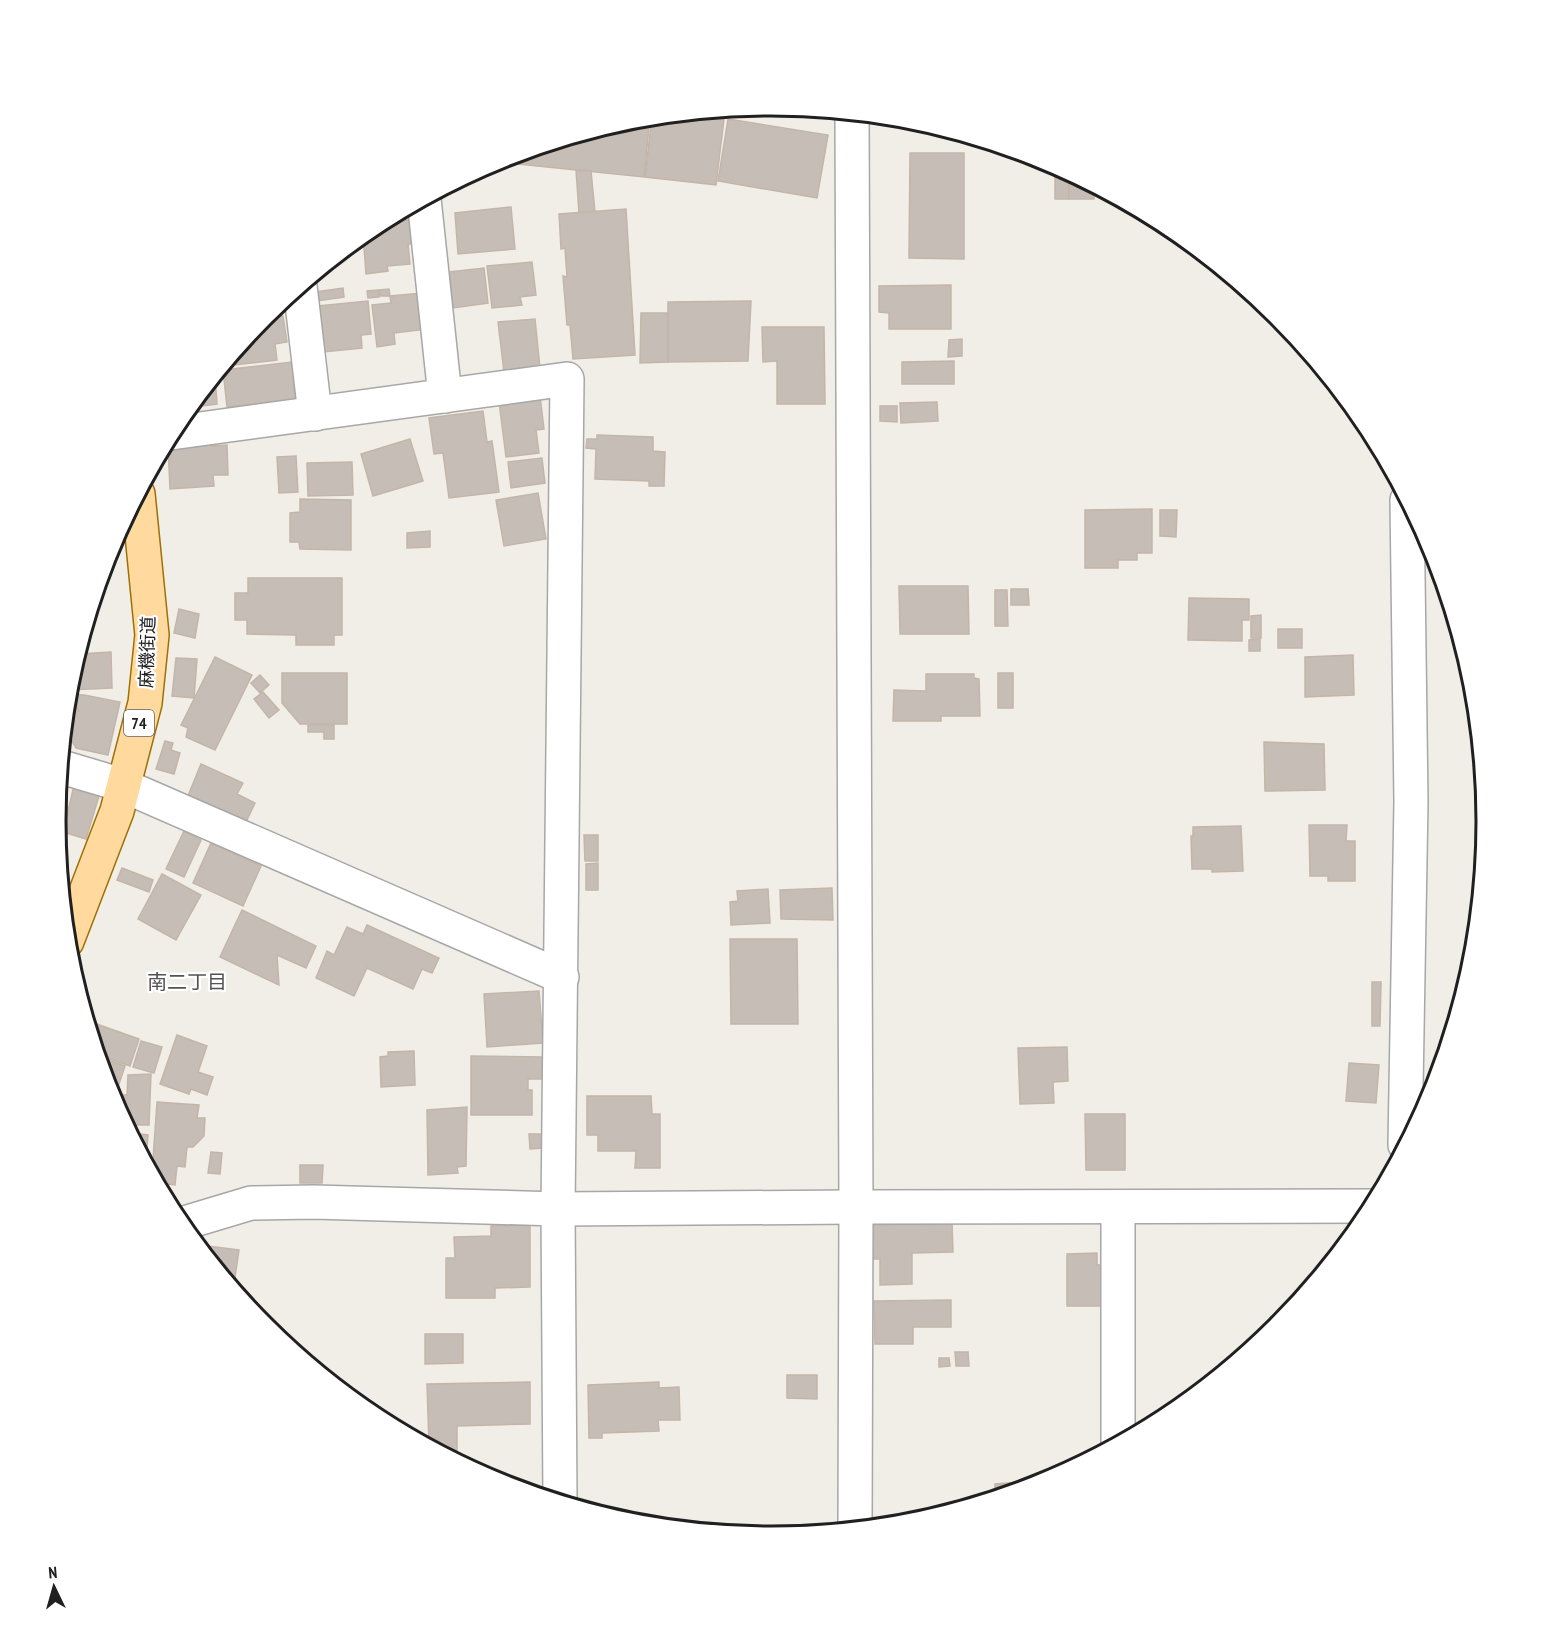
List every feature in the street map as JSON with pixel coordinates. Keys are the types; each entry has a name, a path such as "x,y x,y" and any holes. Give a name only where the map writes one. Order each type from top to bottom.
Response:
{"main road":[{"name":"麻機街道","path":"74,923 117,811 145,703 152,635 139,508"}],"street":[{"path":"852,121 855,1520"},
{"path":"425,207 445,396"},
{"path":"301,295 315,414"},
{"path":"183,431 567,379 558,1209 560,1493"},
{"path":"1405,1127 1411,802 1407,518"},
{"path":"68,769 122,785 562,977"},
{"path":"191,1221 251,1203 314,1202 558,1209 1361,1206"},
{"path":"1118,1207 1118,1434"}],"building":[{"path":"716,118 724,119 716,185 645,177 651,126"},
{"path":"728,119 828,135 817,198 718,181"},
{"path":"649,127 644,177 515,164 589,140"},
{"path":"910,153 964,153 964,259 909,258"},
{"path":"576,170 591,171 595,212 579,213"},
{"path":"1055,175 1069,182 1069,199 1055,199"},
{"path":"1069,182 1094,194 1094,199 1069,199"},
{"path":"511,207 515,249 458,254 455,213"},
{"path":"626,209 635,355 573,359 570,325 567,325 563,276 567,277 565,248 561,249 559,214"},
{"path":"406,218 406,220 412,220 415,244 408,244 410,264 387,266 388,271 366,274 364,245"},
{"path":"532,262 536,295 520,297 522,305 492,308 487,266"},
{"path":"484,268 488,303 453,308 449,272"},
{"path":"951,285 951,329 889,329 889,313 879,312 879,286"},
{"path":"343,288 344,297 317,301 316,292"},
{"path":"389,289 390,296 380,296 379,290"},
{"path":"378,290 379,297 368,298 367,291"},
{"path":"423,293 427,329 394,333 395,344 377,347 372,305 391,303 390,296"},
{"path":"368,301 371,334 361,335 362,348 323,352 318,306"},
{"path":"751,301 748,361 668,362 668,302"},
{"path":"641,313 668,313 668,362 640,363"},
{"path":"283,316 287,342 275,344 277,360 234,365 272,322 278,317"},
{"path":"535,319 540,368 504,372 498,322"},
{"path":"762,327 824,327 825,404 777,404 777,361 763,362"},
{"path":"962,339 962,356 948,357 949,340"},
{"path":"954,361 954,384 902,384 902,362"},
{"path":"292,362 295,400 227,407 224,377 230,369"},
{"path":"216,386 217,404 201,406"},
{"path":"540,396 544,429 536,430 539,453 506,457 499,402"},
{"path":"937,402 938,421 901,423 900,403"},
{"path":"880,406 897,406 897,422 880,421"},
{"path":"483,411 487,442 492,441 499,492 449,498 443,453 434,454 429,418"},
{"path":"597,435 653,437 653,451 665,452 664,486 649,486 649,481 595,479 596,449 586,448 587,439 597,439"},
{"path":"410,439 423,481 373,496 361,454"},
{"path":"212,442 212,446 227,445 228,475 213,475 214,486 170,489 168,455 176,444"},
{"path":"296,456 298,492 279,493 277,457"},
{"path":"542,458 545,483 511,488 508,462"},
{"path":"352,462 353,495 308,496 307,463"},
{"path":"538,493 546,539 504,546 496,500"},
{"path":"300,499 351,500 351,550 300,549 299,542 290,542 290,513 300,512"},
{"path":"1152,509 1152,553 1137,553 1137,560 1118,560 1118,568 1085,568 1085,510"},
{"path":"1160,510 1177,510 1176,537 1160,536"},
{"path":"430,531 430,547 407,548 407,533"},
{"path":"248,578 342,578 342,635 334,635 334,645 296,645 296,635 247,634 247,620 235,620 235,593 248,593"},
{"path":"899,586 968,586 969,634 900,634"},
{"path":"1011,589 1028,589 1029,605 1011,605"},
{"path":"995,590 1007,590 1008,626 995,626"},
{"path":"1189,598 1249,599 1249,620 1242,620 1242,641 1188,640"},
{"path":"179,609 199,614 195,638 174,633"},
{"path":"1261,615 1261,638 1251,638 1251,616"},
{"path":"1278,629 1302,629 1302,648 1278,648"},
{"path":"1260,639 1260,651 1249,651 1249,640"},
{"path":"111,652 112,688 79,690 87,653"},
{"path":"1353,655 1354,695 1305,697 1305,657"},
{"path":"215,657 252,675 215,750 186,737 188,728 181,725"},
{"path":"176,658 197,659 194,698 172,696"},
{"path":"282,673 347,673 347,724 300,724 282,703"},
{"path":"998,673 1013,673 1013,708 998,708"},
{"path":"926,674 974,674 974,678 979,679 980,716 941,716 941,721 893,721 894,690 926,691"},
{"path":"260,675 269,685 260,693 251,683"},
{"path":"263,692 279,710 269,718 254,699"},
{"path":"78,695 120,702 108,755 76,748 71,739 75,713 79,711 76,706"},
{"path":"308,725 334,725 334,739 324,739 324,732 308,732"},
{"path":"165,741 173,743 171,750 180,753 174,774 156,769"},
{"path":"1264,742 1324,744 1325,790 1265,791"},
{"path":"201,764 243,783 237,794 255,803 245,824 187,798"},
{"path":"75,781 102,786 86,839 67,833 66,819"},
{"path":"1309,825 1347,825 1346,841 1355,841 1355,881 1328,881 1328,876 1310,876"},
{"path":"1241,826 1243,871 1212,872 1212,869 1192,869 1193,827"},
{"path":"184,831 201,840 184,877 166,869"},
{"path":"584,835 598,835 598,861 585,861"},
{"path":"211,843 261,866 243,906 193,883"},
{"path":"598,863 598,890 586,890 586,864"},
{"path":"122,868 153,880 149,892 117,880"},
{"path":"162,874 201,895 176,940 138,919"},
{"path":"832,888 833,920 781,919 780,890"},
{"path":"768,889 770,923 731,925 730,902 738,901 737,891"},
{"path":"242,910 316,946 306,968 277,955 279,985 220,957"},
{"path":"367,925 439,958 432,973 422,969 413,989 367,968 354,996 316,978 327,951 334,955 347,927 363,934"},
{"path":"730,939 797,939 798,1024 731,1024"},
{"path":"1372,982 1381,982 1380,1026 1372,1026"},
{"path":"539,991 543,1043 487,1047 484,994"},
{"path":"96,1024 139,1039 130,1066 107,1058"},
{"path":"177,1035 207,1046 198,1072 213,1077 207,1095 191,1089 189,1094 160,1084"},
{"path":"141,1041 162,1047 154,1073 133,1067"},
{"path":"1067,1047 1068,1081 1053,1082 1054,1103 1020,1104 1018,1048"},
{"path":"414,1051 415,1085 381,1087 380,1057 388,1056 388,1052"},
{"path":"471,1056 543,1057 543,1079 528,1079 528,1090 532,1090 532,1115 471,1115"},
{"path":"108,1060 125,1066 118,1086"},
{"path":"1349,1063 1379,1065 1376,1103 1346,1101"},
{"path":"151,1074 149,1125 136,1125 122,1095 127,1095 128,1075"},
{"path":"587,1096 651,1096 652,1114 660,1114 660,1168 635,1168 636,1151 598,1151 598,1135 587,1135"},
{"path":"157,1102 199,1105 197,1118 205,1118 204,1136 193,1147 187,1147 185,1167 177,1166 175,1185 167,1184 153,1159"},
{"path":"467,1107 466,1166 457,1167 458,1173 428,1175 427,1110"},
{"path":"1085,1114 1125,1114 1125,1170 1086,1170"},
{"path":"140,1134 148,1135 147,1148"},
{"path":"529,1134 542,1134 543,1148 530,1149"},
{"path":"211,1152 222,1153 220,1174 208,1173"},
{"path":"300,1165 323,1165 322,1183 300,1183"},
{"path":"952,1223 953,1252 912,1253 912,1284 880,1285 880,1259 873,1259 873,1225"},
{"path":"530,1225 530,1287 495,1288 495,1298 446,1298 446,1258 455,1258 454,1237 491,1236 491,1226"},
{"path":"209,1246 239,1250 235,1278"},
{"path":"1097,1253 1097,1265 1103,1265 1104,1306 1067,1306 1067,1254"},
{"path":"951,1300 951,1327 913,1327 913,1344 875,1344 874,1301"},
{"path":"425,1334 463,1334 463,1363 425,1364"},
{"path":"955,1352 968,1352 969,1366 956,1366"},
{"path":"939,1358 949,1358 950,1366 939,1367"},
{"path":"787,1375 817,1375 817,1399 787,1398"},
{"path":"530,1382 530,1424 457,1426 457,1452 429,1437 427,1384"},
{"path":"659,1382 659,1388 679,1387 680,1420 658,1420 659,1431 602,1433 602,1438 589,1438 588,1385"},
{"path":"1013,1483 995,1489 995,1484"}],"district":[{"name":"南二丁目","path":"187,982"}]}
